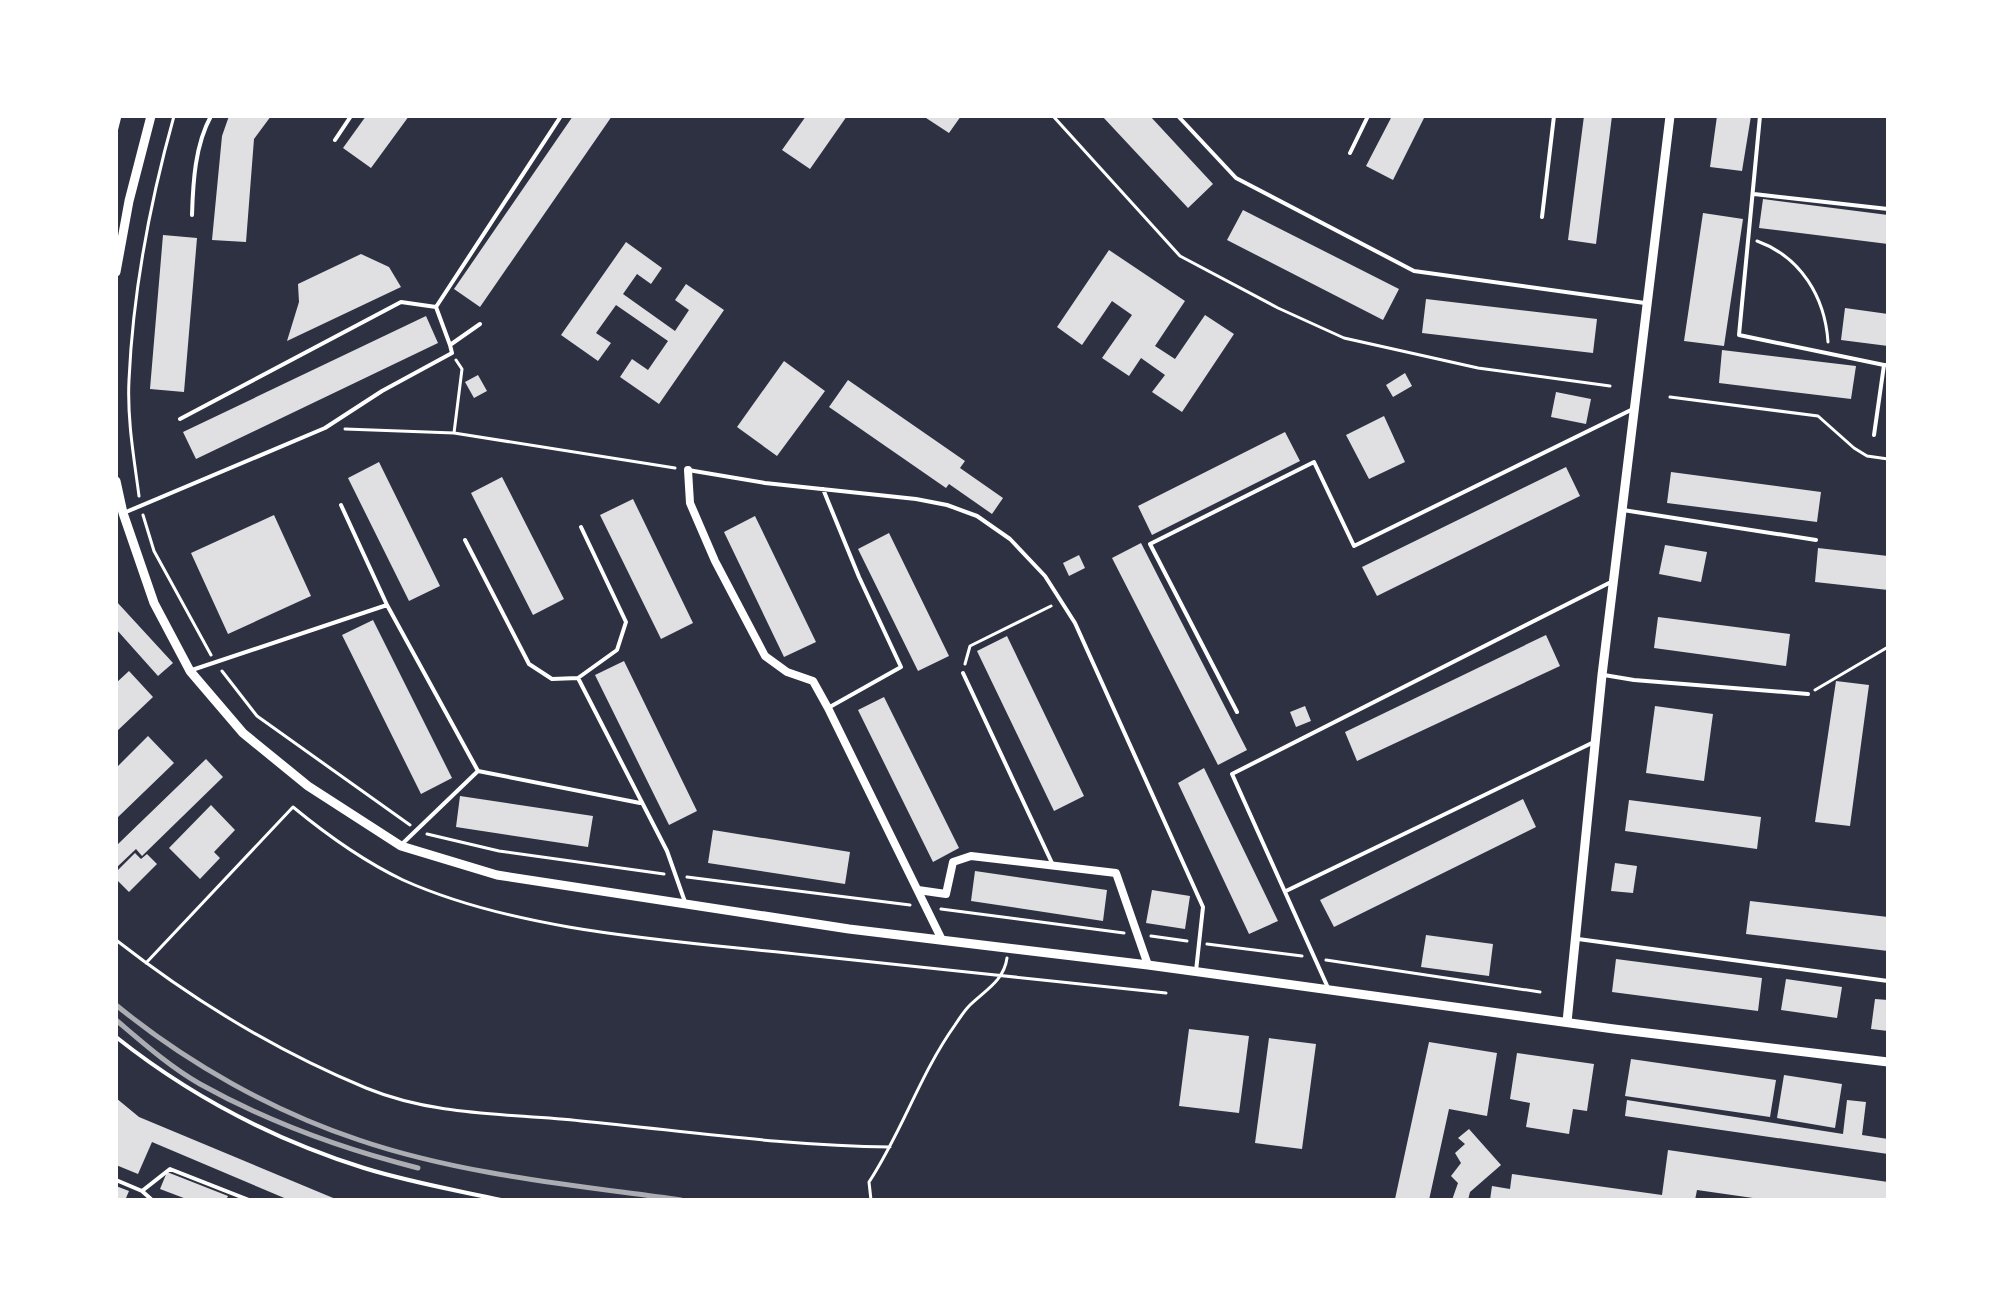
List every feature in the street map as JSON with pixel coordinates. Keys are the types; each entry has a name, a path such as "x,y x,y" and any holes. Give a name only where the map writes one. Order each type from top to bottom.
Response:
{"street":[{"path":"116,272 129,201 151,116"},
{"path":"1567,1022 1602,675 1670,116"},
{"path":"688,470 690,503 715,561 765,656 787,672 813,681 942,940"},
{"path":"116,481 123,513 154,603 190,671 243,733 308,786 401,846 497,875 849,929 1888,1062"},
{"path":"918,890 946,894 953,862 971,856 1116,873 1148,965"}],"lane":[{"path":"192,215 202,133 211,116"},
{"path":"335,140 351,116"},
{"path":"436,307 561,116"},
{"path":"1178,116 1236,178 1414,271 1648,303"},
{"path":"1350,153 1368,116"},
{"path":"1542,217 1554,116"},
{"path":"1760,116 1739,335 1886,365 1874,435"},
{"path":"1754,194 1888,209"},
{"path":"180,419 401,302 436,307"},
{"path":"123,513 325,428 382,391 452,353 436,307"},
{"path":"450,345 480,324"},
{"path":"1237,712 1150,544 1314,462 1354,546 1635,408"},
{"path":"688,470 765,483 947,505 977,516 1010,539 1045,576 1100,673 1203,907 1196,971"},
{"path":"823,489 901,667 828,708"},
{"path":"341,505 387,605 478,771"},
{"path":"1623,510 1816,540"},
{"path":"465,540 529,664 552,679 578,678 617,650 626,622 581,527"},
{"path":"1329,991 1232,774 1615,580"},
{"path":"190,671 387,605"},
{"path":"963,673 1053,865"},
{"path":"1602,675 1808,694"},
{"path":"578,678 667,851 685,902"},
{"path":"1286,891 1596,741"},
{"path":"478,771 640,803"},
{"path":"401,846 478,771"},
{"path":"1575,938 1888,981"},
{"path":"116,1037 214,1103 292,1142 364,1168 501,1200"},
{"path":"142,1191 170,1169 249,1200"},
{"path":"116,1180 142,1191 152,1200"}],"path":[{"path":"116,132 120,116"},
{"path":"174,116 156,180 142,258 129,382 132,443 140,506 154,551 215,663 257,716 418,830 462,844 499,851 1315,958 1540,992"},
{"path":"1053,116 1180,256 1278,308 1344,338 1478,368 1610,386"},
{"path":"1749,238 1769,245 1806,274 1827,322 1829,353"},
{"path":"452,353 462,369 454,433"},
{"path":"1670,397 1818,416 1867,456 1888,459"},
{"path":"325,428 454,433 688,470"},
{"path":"963,673 970,646 1061,601"},
{"path":"1808,694 1888,647"},
{"path":"146,963 293,807 334,841 403,880 486,910 560,925 682,941 1166,993"},
{"path":"116,940 173,984 239,1026 368,1089 451,1112 580,1121 701,1136 836,1147 890,1147"},
{"path":"871,1200 869,1182 890,1147 929,1064 969,1006 992,987 1006,968 1007,949"}],"building":[{"path":"229,116 271,116 254,139 246,242 212,240 222,136"},
{"path":"366,116 409,116 371,168 343,148"},
{"path":"573,116 612,116 480,307 454,289"},
{"path":"806,116 847,116 810,169 782,150"},
{"path":"923,116 961,116 949,133"},
{"path":"1102,116 1150,116 1213,184 1188,208"},
{"path":"1392,116 1425,116 1393,180 1366,166"},
{"path":"1584,116 1612,116 1596,244 1568,240"},
{"path":"1717,116 1751,116 1742,171 1710,167"},
{"path":"1763,199 1888,215 1888,244 1759,228"},
{"path":"1243,210 1399,289 1383,320 1227,240"},
{"path":"1703,213 1743,219 1724,346 1684,341"},
{"path":"163,235 197,238 184,392 150,389"},
{"path":"626,242 662,268 651,284 637,274 623,294 675,331 689,310 675,300 686,284 724,310 659,404 620,377 632,359 648,370 668,341 616,305 596,333 611,343 598,361 561,335"},
{"path":"1109,250 1185,301 1155,346 1175,359 1205,315 1234,334 1182,412 1152,392 1165,375 1141,358 1129,376 1102,358 1132,315 1112,301 1082,345 1057,327"},
{"path":"361,254 389,267 401,287 287,341 299,302 298,284"},
{"path":"1426,299 1597,319 1593,353 1422,333"},
{"path":"1845,308 1888,314 1888,346 1841,340"},
{"path":"426,316 438,343 196,459 183,432"},
{"path":"1722,350 1856,366 1851,399 1719,383"},
{"path":"784,361 825,391 777,456 737,427"},
{"path":"1405,373 1412,386 1393,397 1386,385"},
{"path":"478,375 487,391 474,398 465,382"},
{"path":"848,380 965,461 960,468 1003,498 992,514 949,484 946,488 829,407"},
{"path":"1556,392 1591,399 1586,424 1551,417"},
{"path":"1384,416 1405,462 1369,479 1346,435"},
{"path":"1285,432 1300,461 1152,535 1138,506"},
{"path":"379,462 440,586 409,601 348,478"},
{"path":"1566,467 1580,496 1377,596 1362,567"},
{"path":"1671,472 1821,492 1817,522 1667,503"},
{"path":"502,477 564,599 533,615 471,493"},
{"path":"633,499 693,623 661,639 600,515"},
{"path":"274,515 311,596 228,634 191,553"},
{"path":"755,516 816,642 784,657 724,532"},
{"path":"889,533 949,656 918,671 858,549"},
{"path":"1141,543 1247,750 1218,765 1112,558"},
{"path":"1665,545 1707,552 1701,582 1659,574"},
{"path":"1818,548 1888,556 1888,590 1815,582"},
{"path":"1079,555 1085,568 1069,576 1063,563"},
{"path":"116,601 173,663 158,676 116,629"},
{"path":"1658,617 1790,634 1786,666 1654,648"},
{"path":"373,620 452,778 421,794 342,635"},
{"path":"1546,635 1560,666 1357,761 1345,732"},
{"path":"1007,636 1084,796 1054,811 977,651"},
{"path":"624,661 697,811 669,825 595,675"},
{"path":"129,671 153,697 116,732 116,683"},
{"path":"1836,681 1869,685 1850,826 1815,822"},
{"path":"884,697 959,848 933,862 858,710"},
{"path":"1305,706 1311,721 1296,727 1290,712"},
{"path":"1655,706 1713,714 1704,781 1646,773"},
{"path":"148,736 174,763 116,819 116,768"},
{"path":"206,759 223,777 142,856 136,849 116,868 116,846"},
{"path":"1204,768 1278,921 1249,934 1178,783"},
{"path":"460,796 593,816 588,847 456,827"},
{"path":"1523,799 1536,827 1334,927 1320,900"},
{"path":"1629,800 1761,817 1757,849 1625,831"},
{"path":"211,805 235,830 214,852 220,858 200,879 169,848"},
{"path":"713,830 850,852 845,884 708,863"},
{"path":"135,853 141,859 147,854 157,864 129,892 116,879 116,872"},
{"path":"1615,863 1637,866 1633,893 1611,891"},
{"path":"975,871 1107,890 1103,921 971,901"},
{"path":"1152,890 1190,896 1185,929 1146,923"},
{"path":"1750,901 1888,917 1888,951 1746,934"},
{"path":"1426,935 1493,944 1489,976 1421,967"},
{"path":"1616,959 1762,978 1758,1011 1612,992"},
{"path":"1786,979 1842,987 1837,1018 1781,1010"},
{"path":"1875,999 1888,1000 1888,1031 1871,1029"},
{"path":"1189,1029 1249,1036 1239,1113 1179,1106"},
{"path":"1269,1038 1316,1044 1302,1149 1255,1143"},
{"path":"1429,1042 1497,1053 1487,1116 1449,1109 1429,1200 1395,1199"},
{"path":"1517,1053 1594,1064 1587,1111 1573,1109 1569,1134 1526,1127 1530,1103 1510,1099"},
{"path":"1631,1059 1776,1080 1770,1117 1625,1096"},
{"path":"1784,1075 1842,1084 1835,1128 1777,1118"},
{"path":"116,1098 139,1117 338,1200 289,1200 152,1142 138,1174 116,1165"},
{"path":"1627,1100 1843,1134 1847,1100 1866,1102 1862,1135 1888,1139 1888,1154 1625,1116"},
{"path":"1469,1129 1501,1165 1470,1192 1468,1200 1452,1200 1458,1183 1451,1176 1461,1163 1455,1153 1465,1144 1458,1138"},
{"path":"1668,1150 1888,1182 1888,1200 1767,1200 1697,1190 1695,1200 1490,1200 1492,1186 1510,1189 1512,1174 1662,1195"},
{"path":"167,1172 228,1196 226,1200 189,1200 160,1189"},
{"path":"116,1186 129,1191 126,1198 130,1200 116,1200"}],"railway":[{"path":"116,1005 201,1066 294,1115 359,1140 478,1170 681,1200"},
{"path":"116,1020 178,1070 226,1098 306,1133 418,1168"}]}
